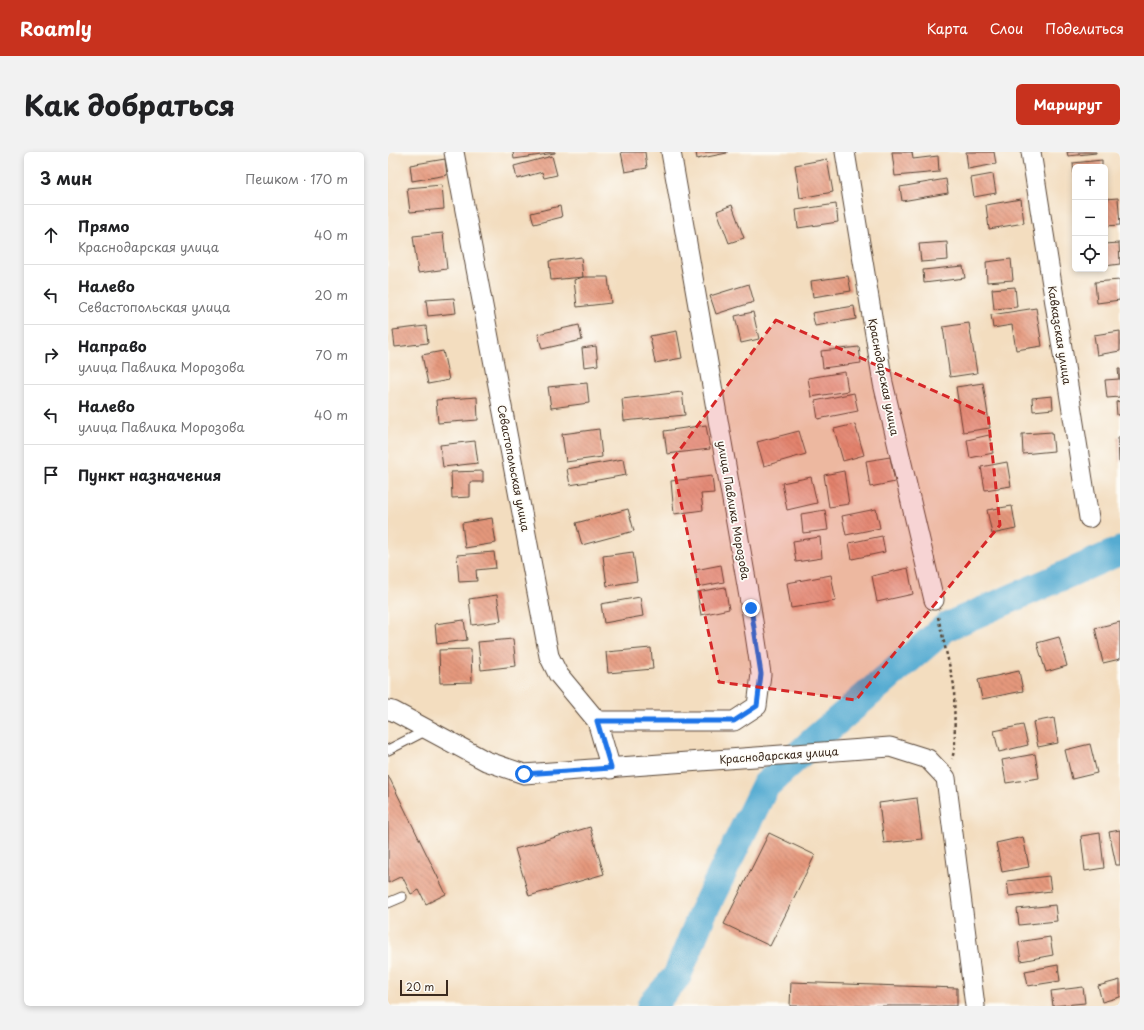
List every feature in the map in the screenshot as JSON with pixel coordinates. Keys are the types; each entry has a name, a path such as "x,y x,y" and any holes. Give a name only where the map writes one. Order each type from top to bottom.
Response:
{"street":[{"name":"Севастопольская улица","path":"454,152 549,656 558,674 597,721 611,768"},
{"name":"улица Павлика Морозова","path":"597,721 734,721 757,706 761,674 750,600 671,152"},
{"name":"Краснодарская улица","path":"845,152 882,383 934,600"},
{"name":"Кавказская улица","path":"1031,152 1089,518"},
{"name":"Краснодарская улица","path":"388,710 393,711 428,729 486,761 524,774 890,747 928,759 946,778"},
{"path":"946,778 975,1006"}],"lane":[{"path":"388,750 428,729"},
{"path":"388,903 402,897"}],"path":[{"path":"938,620 954,685 955,747 946,778"}],"highlighted area":[{"path":"776,320 988,415 1000,525 856,700 719,682 672,460"}],"building":[{"path":"513,152 555,152 555,153 514,159"},
{"path":"621,152 645,152 647,168 625,172"},
{"path":"696,152 727,152 727,153 697,159"},
{"path":"892,152 912,152 913,159 938,156 939,172 895,176"},
{"path":"966,152 994,152 996,164 968,169"},
{"path":"1067,152 1096,152 1096,153 1068,156"},
{"path":"552,156 557,175 544,178 542,172 517,179 514,166"},
{"path":"445,159 447,175 412,181 410,165"},
{"path":"827,159 833,192 800,198 795,165"},
{"path":"1102,160 1102,164 1073,163"},
{"path":"993,174 996,193 974,197 971,178"},
{"path":"946,179 948,193 902,201 900,187"},
{"path":"442,185 444,209 410,212 407,188"},
{"path":"1118,198 1120,225 1108,226 1108,199"},
{"path":"1021,199 1024,223 989,229 986,205"},
{"path":"836,204 838,222 798,228 796,210"},
{"path":"732,205 744,238 729,243 717,211"},
{"path":"560,206 562,217 534,224 531,213"},
{"path":"443,233 447,269 418,273 413,236"},
{"path":"947,242 948,260 921,262 919,244"},
{"path":"1119,243 1120,264 1108,266 1108,244"},
{"path":"581,257 583,277 551,280 549,261"},
{"path":"1011,259 1013,280 987,282 986,262"},
{"path":"963,266 965,278 924,283 923,270"},
{"path":"848,276 851,291 813,297 811,281"},
{"path":"583,277 608,277 611,303 577,307 574,280"},
{"path":"1120,280 1120,300 1097,303 1095,282"},
{"path":"749,284 754,302 716,314 710,296"},
{"path":"1015,287 1017,307 994,309 992,289"},
{"path":"454,298 456,313 428,316 426,300"},
{"path":"854,306 856,319 815,326 812,313"},
{"path":"1036,308 1042,346 1016,350 1012,325 993,328 991,315"},
{"path":"753,312 759,339 741,343 735,316"},
{"path":"969,323 977,373 950,377 943,327"},
{"path":"579,325 582,340 542,349 538,334"},
{"path":"426,326 428,343 395,347 393,330"},
{"path":"677,331 682,358 655,363 650,336"},
{"path":"1120,331 1120,351 1097,355 1094,335"},
{"path":"596,346 598,365 584,367 582,348"},
{"path":"859,347 861,363 823,368 821,351"},
{"path":"443,351 449,380 428,384 422,355"},
{"path":"1118,369 1120,369 1120,397 1107,398 1105,380 1119,379"},
{"path":"845,372 848,391 811,397 808,378"},
{"path":"587,383 589,403 551,408 548,387"},
{"path":"983,383 990,428 963,432 956,387"},
{"path":"682,392 685,415 624,421 622,399"},
{"path":"854,393 858,411 818,419 815,401"},
{"path":"1052,396 1053,409 1033,411 1032,398"},
{"path":"477,397 478,420 438,423 436,400"},
{"path":"1120,401 1120,415 1117,415 1116,402"},
{"path":"855,424 864,455 843,461 834,429"},
{"path":"706,425 710,449 667,454 664,431"},
{"path":"599,429 602,457 566,462 562,434"},
{"path":"799,431 806,454 764,466 757,442"},
{"path":"1052,432 1054,451 1023,454 1022,434"},
{"path":"989,435 993,453 970,458 967,440"},
{"path":"1118,437 1120,437 1120,462 1119,462"},
{"path":"475,441 478,463 443,467 440,445"},
{"path":"890,457 895,482 870,487 866,461"},
{"path":"623,459 626,475 570,485 567,469"},
{"path":"1007,462 1011,486 985,490 981,467"},
{"path":"483,471 483,482 470,482 470,497 452,498 451,472"},
{"path":"844,471 849,504 829,507 824,475"},
{"path":"712,476 714,493 701,494 703,510 674,514 671,481"},
{"path":"811,477 817,503 787,510 782,483"},
{"path":"1012,506 1016,529 992,534 987,510"},
{"path":"628,509 634,531 582,545 576,523"},
{"path":"876,509 880,528 846,535 842,516"},
{"path":"825,510 828,530 803,533 801,514"},
{"path":"492,518 496,543 465,548 462,523"},
{"path":"882,536 885,552 852,559 849,543"},
{"path":"820,537 822,558 796,562 793,541"},
{"path":"494,552 496,568 476,570 477,581 459,582 457,555"},
{"path":"633,552 637,581 607,586 603,556"},
{"path":"721,565 724,582 698,587 695,570"},
{"path":"908,568 913,594 877,602 872,576"},
{"path":"831,575 836,601 791,608 787,583"},
{"path":"725,587 729,609 701,615 697,592"},
{"path":"497,595 501,621 472,625 469,599"},
{"path":"640,597 643,616 604,623 601,604"},
{"path":"464,620 467,640 437,644 435,624"},
{"path":"1120,622 1120,659 1103,663 1095,628"},
{"path":"1059,637 1067,666 1046,672 1037,643"},
{"path":"513,639 516,666 481,670 478,642"},
{"path":"651,648 653,669 608,673 606,652"},
{"path":"471,649 472,682 440,683 439,650"},
{"path":"1019,671 1023,691 982,699 978,680"},
{"path":"1054,718 1058,743 1038,747 1033,722"},
{"path":"1023,725 1028,745 999,752 994,731"},
{"path":"1090,744 1097,773 1072,779 1065,750"},
{"path":"1035,754 1039,778 1006,783 1002,760"},
{"path":"388,775 446,894 426,904 419,890 411,894 402,876 388,883"},
{"path":"917,798 922,839 884,843 879,803"},
{"path":"590,827 604,874 529,896 515,849"},
{"path":"1120,830 1120,865 1116,865 1109,832"},
{"path":"769,833 815,855 770,946 724,924"},
{"path":"1100,833 1104,868 1085,871 1081,836"},
{"path":"1023,837 1029,867 1002,872 996,843"},
{"path":"1049,876 1051,891 1009,896 1007,881"},
{"path":"1055,905 1057,921 1019,925 1017,909"},
{"path":"1050,937 1053,955 1021,961 1018,942"},
{"path":"1058,965 1060,981 1028,986 1025,971"},
{"path":"1120,980 1120,997 1102,1002 1098,986"},
{"path":"791,982 957,988 957,1006 790,1006"},
{"path":"1083,987 1085,1003 1053,1006 1051,991"}],"waterway":[{"path":"651,1006 677,976 703,912 765,786 817,738 946,627 1120,551"}],"route":[{"path":"524,774 611,768 597,721 734,721 757,706 761,674 751,608"}]}
